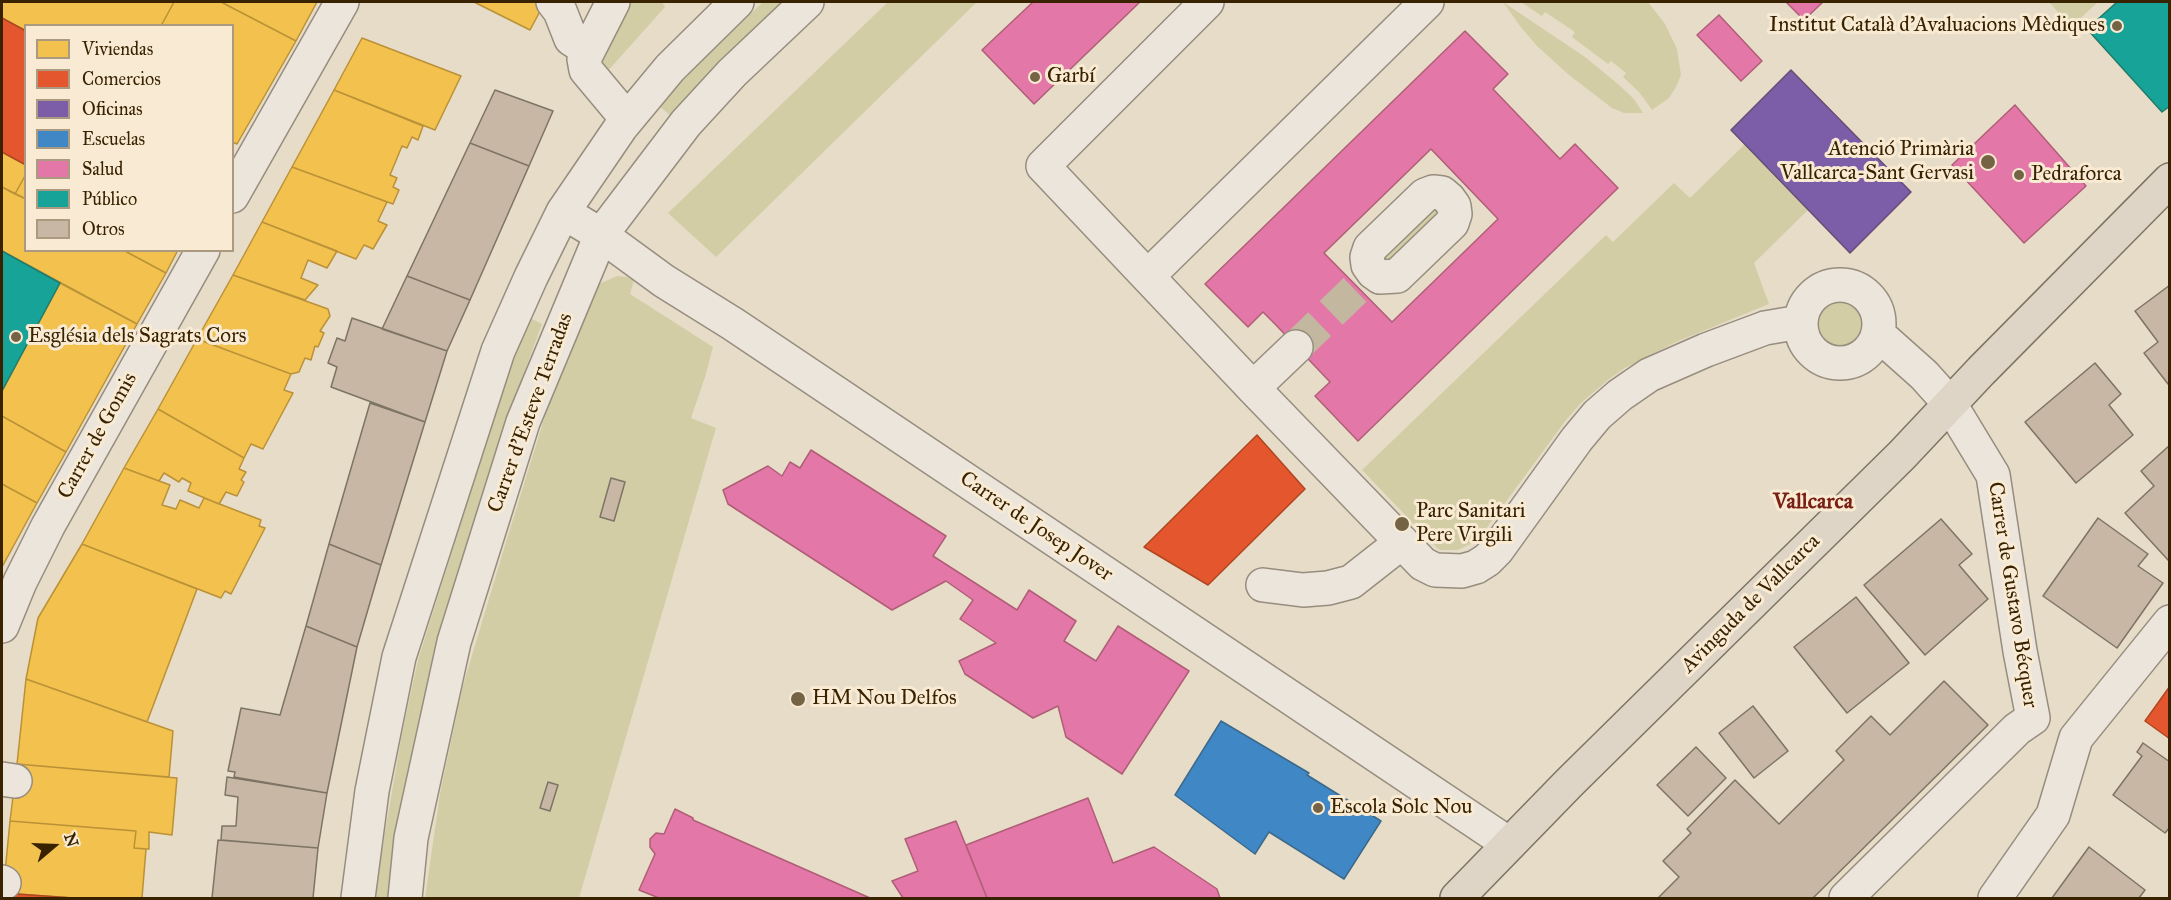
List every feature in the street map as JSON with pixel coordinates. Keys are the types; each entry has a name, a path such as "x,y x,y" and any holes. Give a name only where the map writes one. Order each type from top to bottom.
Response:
{"main road":[{"name":"Avinguda de Vallcarca","path":"1457,898 1902,455 2169,180"}],"street":[{"path":"234,192 342,2"},
{"path":"553,2 560,10 571,39 588,50"},
{"path":"613,2 584,59 586,70 627,119"},
{"path":"358,898 372,791 399,657 498,351 563,212 627,119 670,69 737,2"},
{"name":"Carrer d'Esteve Terradas","path":"405,898 411,838 454,642 523,423 601,235 686,123 732,73 807,2"},
{"path":"1207,2 1044,166 1253,388 1424,564 1436,570 1449,572 1476,567 1487,560 1497,550 1576,439 1597,415 1620,395 1649,375 1765,328 1800,322"},
{"path":"1148,276 1427,2"},
{"name":"Carrer de Josep Jover","path":"563,212 601,235 664,281 733,324 1509,844"},
{"name":"Carrer de Gomis","path":"2,626 20,582 48,526 202,252"},
{"path":"1845,284 1858,289 1876,308 1879,321 1878,334 1865,355 1854,361 1829,362 1817,356 1808,347 1802,335 1800,322 1803,309 1810,298 1826,287 1845,284"},
{"name":"Carrer de Gustavo Bécquer","path":"1846,898 2017,729 2033,718 2020,651 1993,475 1950,404 1924,375 1878,334"},
{"path":"1253,388 1296,347"},
{"path":"1263,585 1303,590 1328,588 1351,582 1402,543"},
{"path":"1995,898 2053,815 2076,738 2169,622"},
{"path":"2033,718 2076,738"}],"shaded area":[{"path":"627,2 662,2 665,7 606,73 597,63"},
{"path":"763,2 784,2 672,117 659,106 708,54"},
{"path":"888,2 977,2 716,257 668,213"},
{"path":"1503,2 1585,57 1634,99 1643,113 1624,113 1612,108 1569,75 1537,46"},
{"path":"1521,2 1648,2 1665,24 1677,49 1681,75 1676,87 1669,98 1652,110 1639,92 1623,77 1626,73 1611,61 1608,64 1572,37 1575,32 1545,12 1542,16"},
{"path":"2049,2 2098,2 2071,27"},
{"path":"1745,144 1808,210 1754,263 1769,304 1676,342 1625,368 1609,379 1580,404 1566,420 1477,541 1458,550 1437,548 1362,470 1606,235 1613,242 1674,183 1690,198"},
{"path":"1431,205 1443,211 1394,264 1383,265 1382,251"},
{"path":"617,276 634,280 630,294 713,347 691,418 716,428 579,898 425,898 440,794 462,689 506,542 559,371 597,285"},
{"path":"1840,300 1857,307 1864,324 1857,341 1840,348 1823,341 1816,324 1823,307"},
{"path":"530,318 542,324 507,419 392,898 376,898 378,872 402,734 418,660 509,370"}],"building: Viviendas":[{"path":"2,2 174,2 162,24 24,24 24,30 2,18"},
{"path":"174,2 221,2 296,41 237,144 234,143 234,24 162,24"},
{"path":"221,2 317,2 296,41"},
{"path":"474,2 545,2 530,30"},
{"path":"362,38 461,76 435,130 334,90"},
{"path":"334,90 423,126 418,140 412,137 407,148 402,146 390,175 397,178 393,187 399,190 393,204 292,167"},
{"path":"2,152 24,164 24,178 15,194 2,187"},
{"path":"292,167 387,202 378,221 387,225 373,249 364,245 356,259 262,222"},
{"path":"24,178 24,198 15,194"},
{"path":"2,187 24,198 24,252 127,252 166,273 137,324 2,251"},
{"path":"262,222 337,251 327,268 308,260 301,278 318,285 305,300 233,275"},
{"path":"127,252 177,252 166,273"},
{"path":"233,275 328,309 330,316 320,331 324,333 318,347 315,346 311,360 305,358 299,372 291,374 197,339"},
{"path":"60,283 137,324 66,452 2,416 2,391"},
{"path":"197,339 291,374 284,390 293,393 263,449 251,444 244,458 158,409"},
{"path":"158,409 244,458 239,469 246,472 241,480 244,482 237,496 226,492 219,504 188,491 191,483 182,478 179,482 164,473 159,481 124,468"},
{"path":"2,416 66,452 37,503 2,484"},
{"path":"124,468 170,485 162,505 176,509 180,500 199,508 204,498 261,520 259,526 265,528 231,594 225,591 221,598 82,544"},
{"path":"2,484 37,503 2,567"},
{"path":"82,544 197,589 147,722 26,679 38,618"},
{"path":"26,679 173,731 169,777 17,764"},
{"path":"17,764 177,778 172,835 149,832 149,849 134,848 136,831 10,821"},
{"path":"10,821 136,831 134,848 146,849 142,898 73,898 3,893"}],"building: Comercios":[{"path":"2,18 24,30 24,164 2,152"},
{"path":"1257,435 1305,489 1208,585 1144,547"},
{"path":"2170,686 2170,739 2145,721"},
{"path":"3,893 73,898 2,898"}],"building: Oficinas":[{"path":"1791,70 1911,192 1850,253 1731,130"}],"building: Escuelas":[{"path":"1221,721 1309,773 1307,775 1381,821 1344,879 1269,832 1255,854 1175,795"}],"building: Salud":[{"name":"Garbí","path":"1033,2 1140,2 1034,104 982,50"},
{"path":"1786,2 1823,2 1804,20"},
{"path":"1719,15 1762,61 1741,81 1697,35"},
{"path":"1465,31 1508,74 1493,89 1560,159 1575,144 1618,188 1358,441 1315,396 1330,382 1275,324 1263,312 1248,327 1205,284","holes":["1431,149 1498,219 1392,322 1324,253"]},
{"name":"Pedraforca","path":"2015,105 2086,186 2024,243 1952,165"},
{"path":"811,450 946,536 933,556 1017,610 1029,590 1076,621 1064,641 1096,661 1118,626 1189,671 1122,774 1066,737 1058,706 1033,718 965,674 959,661 996,643 960,619 973,600 946,581 892,610 728,504 723,490 768,466 782,476 790,462 800,468"},
{"path":"1088,798 1113,863 1154,847 1217,889 1220,898 987,898 966,845"},
{"path":"675,809 693,820 870,898 659,898 639,890 655,854 650,847 650,839 656,833 664,834"},
{"path":"956,821 987,898 903,898 892,881 918,871 905,839"}],"building: Público":[{"path":"2117,2 2170,2 2170,106 2162,112 2087,29"},
{"name":"Església dels Sagrats Cors","path":"2,251 60,283 2,391"}],"building: Otros":[{"path":"495,90 553,111 529,166 470,143"},
{"path":"470,143 529,166 470,300 407,276"},
{"path":"407,276 470,300 447,351 382,329"},
{"path":"2170,285 2170,383 2168,384 2144,353 2158,342 2135,311"},
{"path":"352,318 447,351 425,422 331,387 337,367 328,363 337,338 345,341"},
{"path":"2095,363 2121,394 2109,405 2133,435 2076,483 2025,422"},
{"path":"370,403 425,422 381,565 329,544"},
{"path":"2170,445 2170,559 2168,560 2125,513 2154,486 2141,471"},
{"path":"611,478 625,482 614,521 600,517"},
{"path":"2098,518 2148,554 2138,566 2163,583 2117,648 2043,596"},
{"path":"1941,519 1972,554 1959,565 1988,599 1925,655 1864,585"},
{"path":"329,544 381,565 357,647 306,626"},
{"path":"1856,597 1909,663 1847,713 1794,647"},
{"path":"306,626 357,647 327,793 234,777 235,772 228,771 241,708 280,715"},
{"path":"1944,681 1988,725 1813,898 1658,898 1679,877 1663,861 1691,833 1687,829 1735,780 1779,824 1844,760 1836,751 1871,716 1890,735"},
{"path":"1753,706 1788,751 1754,778 1719,733"},
{"path":"2143,743 2170,762 2170,827 2165,833 2113,795 2142,756 2137,752"},
{"path":"1696,747 1726,778 1688,816 1657,785"},
{"path":"227,777 327,793 318,848 221,840 222,826 236,826 238,797 225,795"},
{"path":"548,782 558,785 550,811 540,808"},
{"path":"218,840 318,848 313,898 212,898"},
{"path":"2089,847 2145,890 2139,898 2052,898"}],"tunnel":[{"path":"1296,347 1358,287"}],"place":[{"name":"Institut Català d'Avaluacions Mèdiques","path":"2117,26"},
{"name":"Garbí","path":"1035,77"},
{"name":"Atenció Primària Vallcarca-Sant Gervasi","path":"1988,162"},
{"name":"Pedraforca","path":"2019,175"},
{"name":"Església dels Sagrats Cors","path":"16,337"},
{"name":"Parc Sanitari Pere Virgili","path":"1402,524"},
{"name":"HM Nou Delfos","path":"798,699"},
{"name":"Escola Solc Nou","path":"1318,808"}],"district":[{"name":"Vallcarca","path":"1813,503"}]}
